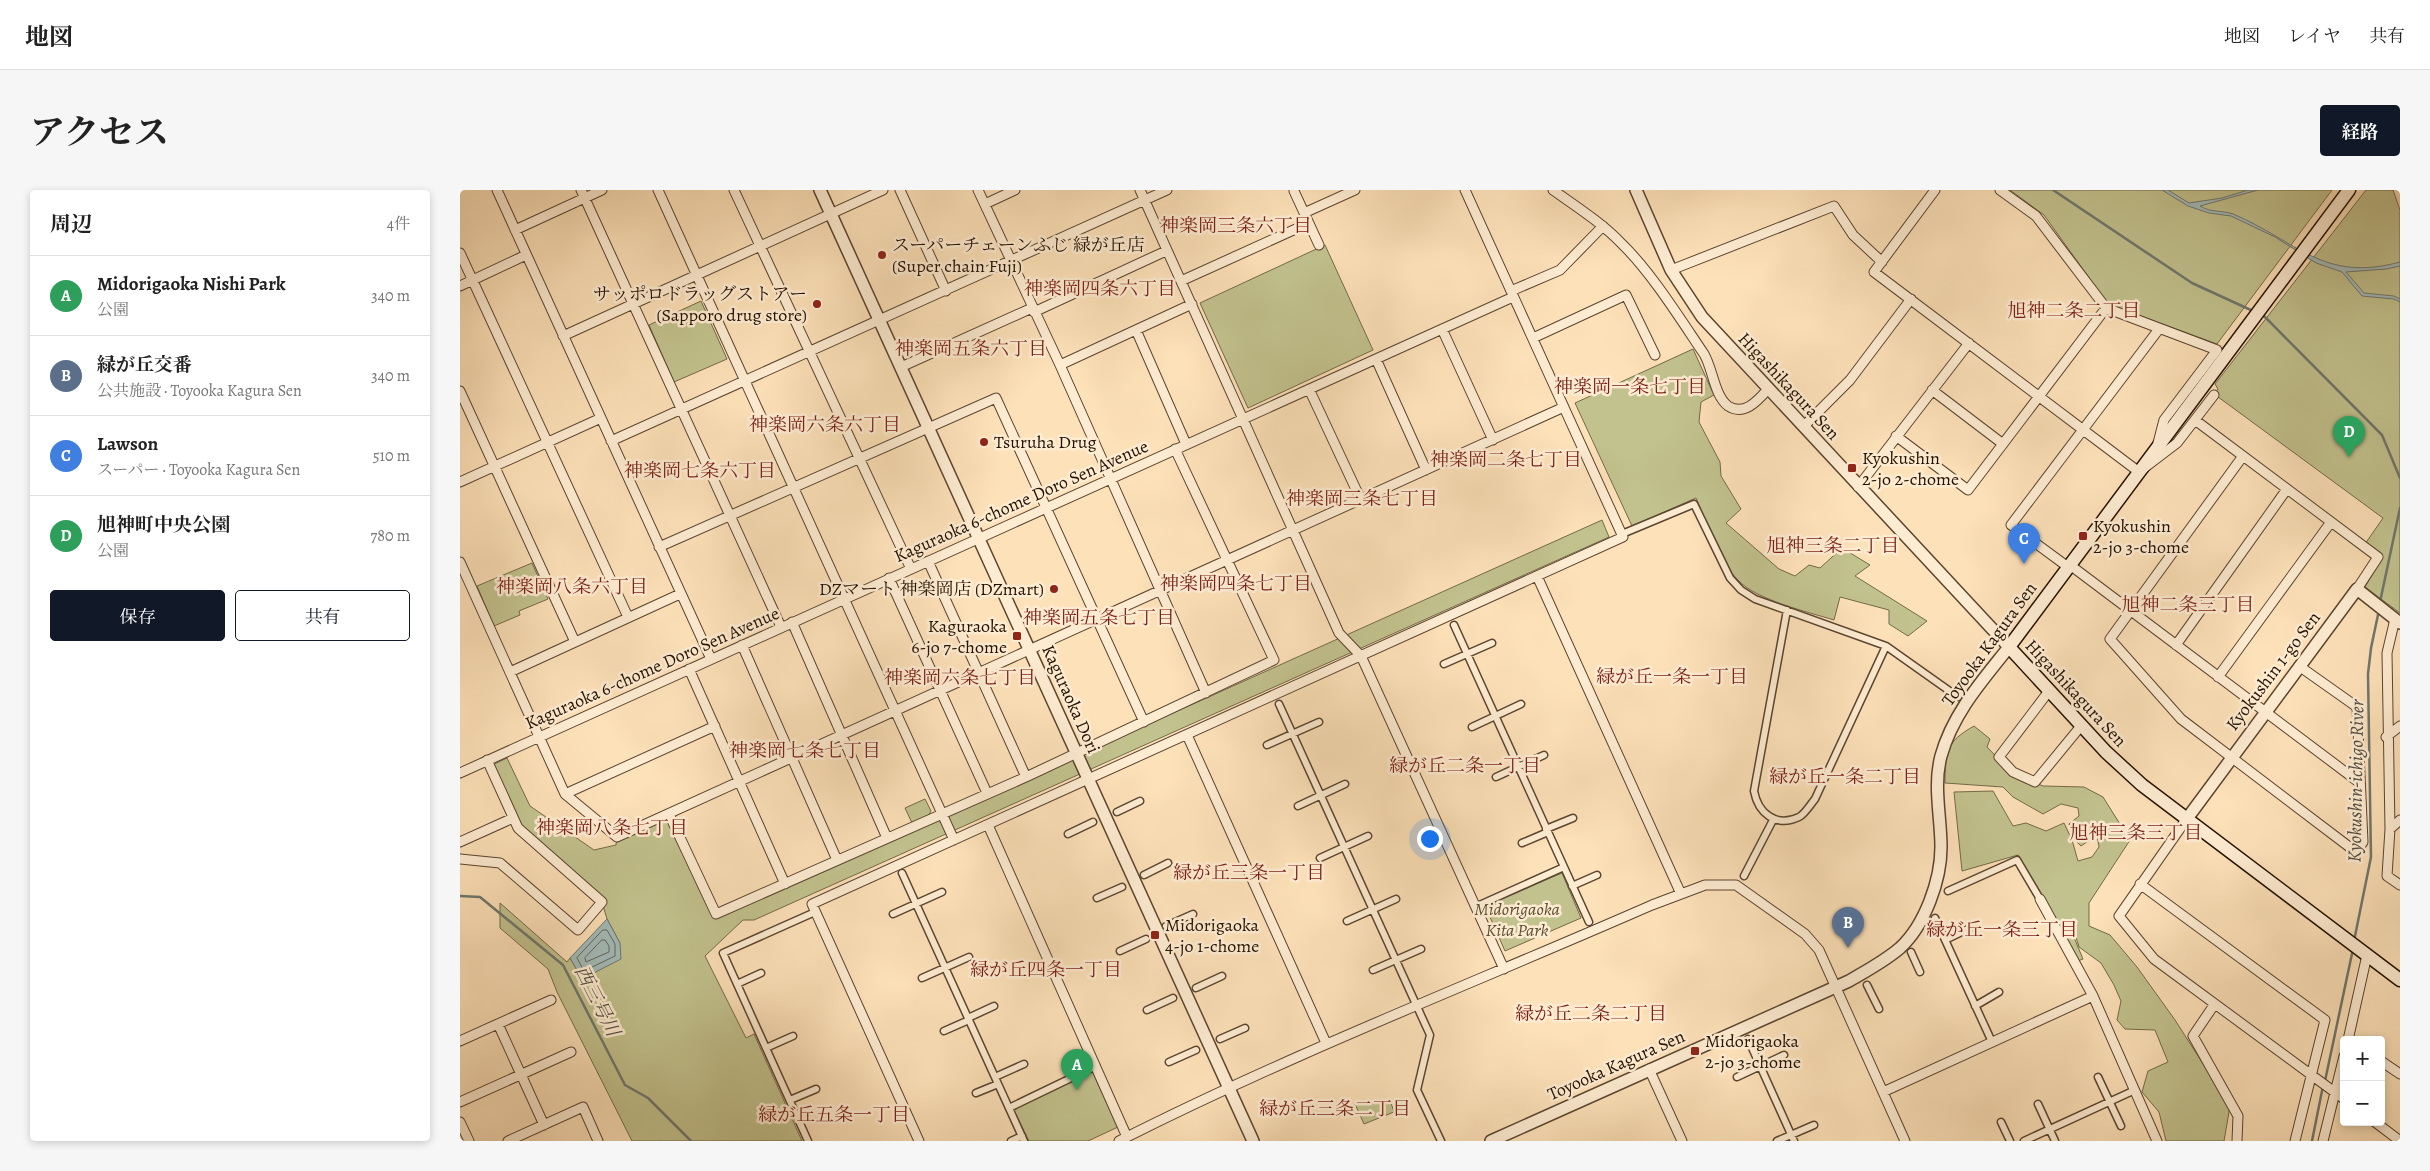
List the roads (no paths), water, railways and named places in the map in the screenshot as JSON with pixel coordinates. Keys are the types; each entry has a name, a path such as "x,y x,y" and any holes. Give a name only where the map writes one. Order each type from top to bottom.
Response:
{"main road":[{"name":"Toyooka Kagura Sen","path":"2009,647 2349,190"},
{"name":"Higashikagura Sen","path":"2009,647 2081,726 2142,786 2400,980"}],"street":[{"path":"497,190 711,659"},
{"path":"516,230 583,194 602,190"},
{"path":"658,190 954,840"},
{"path":"734,190 910,569"},
{"name":"Kaguraoka Dori","path":"820,190 1253,1141"},
{"path":"563,336 883,190"},
{"path":"900,190 946,291"},
{"path":"978,190 1010,262 1060,365 1109,479 1161,589 1206,693"},
{"path":"984,204 1015,190"},
{"path":"1140,190 1339,633 1361,656 1504,969"},
{"path":"611,441 1167,190"},
{"path":"1304,212 1355,190"},
{"path":"919,1141 812,904 1623,537 1465,190"},
{"path":"1553,190 1603,226 1642,267 1706,357 1722,400 1729,406 1744,410 1751,406 1769,388"},
{"name":"Higashikagura Sen","path":"1636,190 1671,270 1702,317 1858,487 2009,647"},
{"path":"1934,190 1874,272 2139,472 2178,443 2214,395"},
{"path":"2000,190 2036,216 2106,308 2217,350 2164,420 2156,449"},
{"path":"1294,192 1319,245"},
{"path":"583,194 781,627"},
{"path":"1671,270 1834,206 1853,235 1882,262"},
{"path":"1181,281 1308,223"},
{"name":"Kaguraoka 6-chome Doro Sen Avenue","path":"460,773 1442,329 1560,270 1603,226"},
{"path":"901,367 1166,251"},
{"path":"460,253 628,617"},
{"path":"460,286 526,255"},
{"path":"1533,338 1626,295 1655,355"},
{"path":"1804,426 1850,380 1911,299"},
{"path":"1060,365 1192,304"},
{"path":"1896,436 1968,490 2106,308"},
{"path":"1442,329 1492,440"},
{"path":"2160,329 2011,525 2176,644 2264,713 2360,783"},
{"path":"1136,330 1186,444"},
{"path":"1858,487 1969,343"},
{"path":"1376,359 1426,470"},
{"path":"1310,388 1360,498"},
{"path":"460,390 575,642"},
{"path":"1932,390 2002,444"},
{"path":"660,547 996,398 1144,722"},
{"path":"460,562 565,794 617,837 1564,407"},
{"path":"460,482 601,418"},
{"path":"2195,420 2378,558 2357,589 2394,619 2386,653 2386,737 2390,829 2387,876 2400,885"},
{"path":"669,814 716,914 1026,777 1075,752 1144,722 1274,660 1175,449"},
{"path":"2243,456 2110,639 2181,719 2356,852 2363,842 2357,707 2300,666"},
{"path":"2176,644 2287,489"},
{"path":"1622,534 1694,504 1730,578 1741,590 1755,598 1886,646 1958,697"},
{"path":"2218,677 2331,522"},
{"path":"928,561 1026,777"},
{"path":"1537,576 1681,894"},
{"path":"889,578 987,793"},
{"name":"Kyokushin 1-go Sen","path":"2186,820 2357,589"},
{"path":"510,672 680,594"},
{"path":"1788,610 1754,791 1756,804 1773,820 1784,820 1800,816 1815,800 1886,646"},
{"path":"792,622 887,838"},
{"path":"1454,625 1588,922"},
{"path":"1444,664 1492,643"},
{"path":"742,645 837,860"},
{"name":"Toyooka Kagura Sen","path":"1491,1141 1835,987 1881,962 1901,947 1924,912 1938,876 1941,848 1937,787 1940,758 1951,727 1960,712 2009,647"},
{"path":"689,669 785,884"},
{"path":"2049,691 1999,757 2013,772 2035,782 2081,726"},
{"path":"1279,704 1430,1036 1417,1090 1441,1141"},
{"path":"1472,727 1521,704"},
{"path":"1267,745 1318,722"},
{"path":"565,794 715,726"},
{"path":"2386,737 2400,726"},
{"path":"1187,734 1326,1043"},
{"path":"1496,777 1544,755"},
{"path":"460,859 500,863 578,930 602,902 518,828 487,760"},
{"path":"1298,806 1345,784"},
{"path":"1117,812 1140,801"},
{"path":"460,842 514,818"},
{"path":"1522,844 1573,818"},
{"path":"1744,876 1773,820"},
{"path":"2186,820 2119,916 2154,959 2340,1096"},
{"path":"2390,829 2400,820"},
{"path":"1068,834 1093,822"},
{"path":"988,825 1096,1066 1123,1139 1228,1087 1326,1043 1681,894 1705,885 1736,885 1805,934 1819,950 1905,1141"},
{"path":"1320,858 1368,836"},
{"path":"1948,891 2017,860 2093,996 2157,1141"},
{"path":"1144,875 1168,863"},
{"path":"1475,907 1564,867"},
{"path":"902,873 1023,1139 1011,1141"},
{"path":"1572,886 1597,875"},
{"path":"2140,884 2325,1020 2314,1078 2296,1141"},
{"path":"1097,898 1122,887"},
{"path":"893,914 942,892"},
{"path":"1347,921 1396,899"},
{"path":"808,1141 723,953 815,912"},
{"path":"1166,926 1193,914"},
{"path":"1935,918 1992,1042"},
{"path":"1945,940 1972,927"},
{"path":"1120,951 1146,939"},
{"path":"1372,970 1422,948"},
{"path":"2350,1036 2359,949"},
{"path":"1911,952 1920,972"},
{"path":"922,978 969,957"},
{"path":"737,984 761,973"},
{"path":"1196,988 1222,976"},
{"path":"1867,985 1879,1010"},
{"path":"1975,1006 1999,992"},
{"path":"1883,1092 2093,996"},
{"path":"1147,1010 1173,998"},
{"path":"460,1041 551,1000"},
{"path":"2214,1004 2193,1036 2238,1116 2237,1141"},
{"path":"944,1031 994,1006"},
{"path":"498,1024 544,1125"},
{"path":"1220,1039 1245,1028"},
{"path":"766,1048 793,1036"},
{"path":"1748,1039 1793,1138"},
{"path":"1169,1062 1196,1050"},
{"path":"460,1102 571,1052"},
{"path":"1737,1077 1784,1055"},
{"path":"2385,1063 2400,1074"},
{"path":"976,1093 1024,1064"},
{"path":"1008,1108 1096,1066"},
{"path":"2323,1141 2331,1090 2340,1066"},
{"path":"1649,1069 1682,1141"},
{"path":"2098,1077 2121,1126"},
{"path":"790,1100 816,1089"},
{"path":"2024,1141 2135,1090"},
{"path":"2038,1104 2055,1141"},
{"path":"508,1141 583,1107 598,1141"},
{"path":"460,1122 469,1141"},
{"path":"2001,1122 2010,1141"},
{"path":"1777,1141 1793,1138 1814,1125"},
{"path":"2380,1126 2400,1141"}],"water":[{"path":"2162,190 2168,190 2189,203 2222,198 2248,190 2258,190 2200,206 2208,210 2233,214 2294,247 2330,263 2350,267 2373,267 2400,262 2400,266 2386,269 2346,272 2364,293 2394,296 2400,299 2400,302 2394,299 2362,296 2342,272 2316,263 2275,237 2231,216 2209,213 2188,206"},
{"path":"607,919 620,943 621,959 582,979 570,958"}],"waterway":[{"name":"Kyokushin-ichigo River","path":"2053,190 2192,283 2253,311"},
{"name":"Kyokushin-ichigo River","path":"2263,315 2382,435 2400,478"},
{"name":"Kyokushin-ichigo River","path":"2380,602 2400,508"},
{"name":"Kyokushin-ichigo River","path":"2354,941 2371,857 2368,674 2379,610"},
{"name":"西三号川","path":"460,896 480,897 563,965 625,1085 648,1098 691,1141"},
{"name":"Kyokushin-ichigo River","path":"2325,1081 2353,949"},
{"name":"Kyokushin-ichigo River","path":"2312,1141 2323,1086"}],"place":[{"name":"スーパーチェーンふじ 緑が丘店 (Super chain Fuji)","path":"882,255"},
{"name":"サッポロドラッグストアー (Sapporo drug store)","path":"817,304"},
{"name":"Tsuruha Drug","path":"984,442"},
{"name":"旭神町中央公園","path":"2349,457"},
{"name":"Kyokushin 2-jo 2-chome","path":"1852,468"},
{"name":"Kyokushin 2-jo 3-chome","path":"2083,536"},
{"name":"Lawson","path":"2024,564"},
{"name":"DZマート 神楽岡店 (DZmart)","path":"1054,589"},
{"name":"Kaguraoka 6-jo 7-chome","path":"1017,636"},
{"name":"Midorigaoka 4-jo 1-chome","path":"1155,935"},
{"name":"緑が丘交番","path":"1848,948"},
{"name":"Midorigaoka 2-jo 3-chome","path":"1695,1051"},
{"name":"Midorigaoka Nishi Park","path":"1077,1090"}],"district":[{"name":"神楽岡三条六丁目","path":"1236,226"},
{"name":"神楽岡四条六丁目","path":"1100,289"},
{"name":"旭神二条二丁目","path":"2074,311"},
{"name":"神楽岡五条六丁目","path":"971,349"},
{"name":"神楽岡一条七丁目","path":"1630,387"},
{"name":"神楽岡六条六丁目","path":"825,425"},
{"name":"神楽岡二条七丁目","path":"1506,460"},
{"name":"神楽岡七条六丁目","path":"700,471"},
{"name":"神楽岡三条七丁目","path":"1362,499"},
{"name":"旭神三条二丁目","path":"1833,546"},
{"name":"神楽岡四条七丁目","path":"1236,584"},
{"name":"神楽岡八条六丁目","path":"572,587"},
{"name":"旭神二条三丁目","path":"2188,605"},
{"name":"神楽岡五条七丁目","path":"1099,618"},
{"name":"緑が丘一条一丁目","path":"1672,677"},
{"name":"神楽岡六条七丁目","path":"960,678"},
{"name":"神楽岡七条七丁目","path":"805,751"},
{"name":"緑が丘二条一丁目","path":"1465,766"},
{"name":"緑が丘一条二丁目","path":"1845,777"},
{"name":"神楽岡八条七丁目","path":"612,828"},
{"name":"旭神三条三丁目","path":"2136,833"},
{"name":"緑が丘三条一丁目","path":"1249,873"},
{"name":"緑が丘一条三丁目","path":"2002,930"},
{"name":"緑が丘四条一丁目","path":"1046,970"},
{"name":"緑が丘二条二丁目","path":"1591,1014"},
{"name":"緑が丘三条二丁目","path":"1335,1109"},
{"name":"緑が丘五条一丁目","path":"834,1115"}],"park label":[{"name":"Midorigaoka Kita Park","path":"1517,920"}]}
